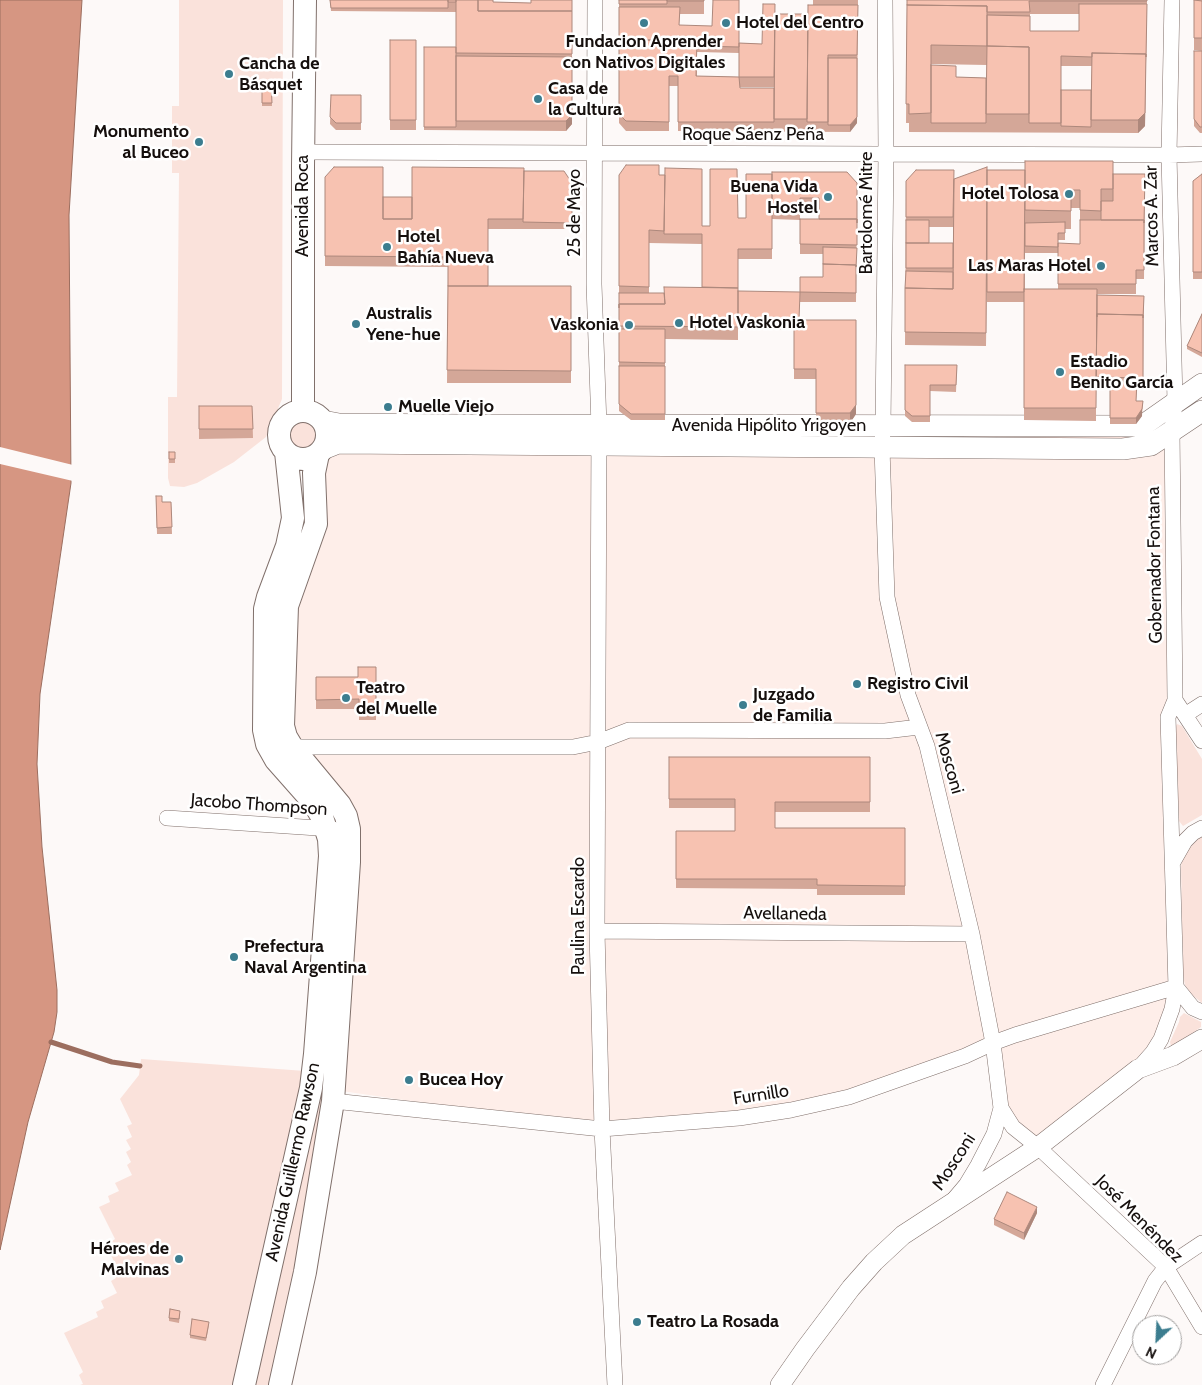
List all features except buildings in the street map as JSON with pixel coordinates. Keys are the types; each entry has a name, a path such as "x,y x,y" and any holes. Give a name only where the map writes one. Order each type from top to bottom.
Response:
{"main road":[{"name":"Avenida Roca","path":"305,0 303,152 313,416 327,435 320,451"},
{"name":"Avenida Hipólito Yrigoyen","path":"320,451 338,443 883,426 1142,426 1202,384"},
{"name":"Avenida Hipólito Yrigoyen","path":"313,416 339,424 882,448 1123,449 1151,445 1202,411"},
{"path":"313,416 292,414 282,424 279,439 286,452 298,459 312,458 320,451"},
{"name":"Avenida Guillermo Rawson","path":"280,1385 305,1272 333,1101 349,862 349,829 346,816 340,805 292,747 286,737 283,726 287,606 313,537 316,524 314,474 320,451"},
{"name":"Avenida Guillermo Rawson","path":"244,1385 311,1088 330,856 329,839 322,817 314,803 276,760 267,744 264,730 265,609 287,546 293,518 286,452"}],"street":[{"name":"25 de Mayo","path":"594,0 594,284 598,436"},
{"name":"Bartolomé Mitre","path":"883,426 886,0"},
{"name":"Marcos A. Zar","path":"1172,0 1169,155 1175,402 1172,431"},
{"name":"Roque Sáenz Peña","path":"303,152 1202,154"},
{"name":"Mosconi","path":"883,426 882,448 887,597 908,695 927,746 972,934 993,1043 1001,1108 994,1134 978,1165 966,1185 948,1206"},
{"name":"Gobernador Fontana","path":"1138,1069 1153,1052 1161,1039 1168,1022 1176,987 1168,717 1175,700 1172,431"},
{"name":"Paulina Escardo","path":"598,436 597,930 602,1128 616,1385"},
{"path":"1175,700 1202,742"},
{"path":"1185,715 1202,704"},
{"path":"292,747 573,747 598,742 628,730 885,731 919,727"},
{"name":"Jacobo Thompson","path":"167,818 349,829"},
{"path":"1172,865 1185,841 1202,828"},
{"name":"Avellaneda","path":"597,930 972,934"},
{"path":"1176,987 1193,1008 1202,1012"},
{"name":"Furnillo","path":"333,1101 602,1128 738,1118 791,1110 849,1097 965,1056 993,1043 1176,987"},
{"path":"780,1385 851,1288 874,1262 903,1235 1038,1147 1138,1069 1173,1056 1202,1039"},
{"name":"Mosconi","path":"1001,1108 1013,1127 1038,1147"},
{"name":"José Menéndez","path":"1038,1147 1166,1267 1202,1327"},
{"path":"1103,1385 1155,1281 1166,1267 1202,1242"}],"shaded area":[{"path":"0,0 82,0 69,215 71,483 40,694 37,764 42,847 57,990 57,1012 54,1032 28,1122 0,1250"},
{"path":"179,0 283,0 282,399 266,437 234,462 197,483 184,487 170,486 168,478 168,397 177,397 179,173 172,173 172,106 179,106"},
{"path":"303,421 313,425 317,435 313,445 303,449 293,445 289,435 293,425"},
{"path":"1172,431 1176,987 1161,1039 1038,1147 1013,1127 993,1043 849,1097 602,1129 335,1090 349,829 292,747 287,606 318,454"},
{"path":"907,433 1145,433 1145,439 907,439"},
{"path":"1177,724 1182,726 1202,759 1202,815 1183,826 1179,821 1175,728"},
{"path":"1202,835 1202,1003 1191,994 1185,985 1183,976 1181,867 1182,859 1193,842"},
{"path":"330,960 324,1101 299,1264 271,1385 254,1385"},
{"path":"1184,1013 1201,1022 1201,1027 1174,1046 1171,1046 1170,1042 1180,1017"},
{"path":"141,1059 305,1071 234,1385 80,1385 83,1384 79,1375 83,1372 64,1333 98,1317 96,1312 104,1308 101,1301 117,1293 111,1281 116,1278 111,1266 115,1264 111,1255 116,1252 111,1242 115,1239 99,1207 110,1202 108,1196 119,1191 115,1183 132,1175 127,1165 131,1162 126,1152 131,1149 126,1140 132,1137 127,1126 132,1124 120,1099 139,1075"}],"pier":[{"path":"0,447 73,465 73,481 0,464"}],"waterway":[{"path":"51,1042 112,1062 140,1066"}],"place":[{"name":"Fundacion Aprender con Nativos Digitales","path":"644,23"},
{"name":"Hotel del Centro","path":"726,23"},
{"name":"Cancha de Básquet","path":"229,74"},
{"name":"Casa de la Cultura","path":"538,99"},
{"name":"Monumento al Buceo","path":"199,142"},
{"name":"Hotel Tolosa","path":"1069,194"},
{"name":"Buena Vida Hostel","path":"828,197"},
{"name":"Hotel Bahía Nueva","path":"387,247"},
{"name":"Las Maras Hotel","path":"1101,266"},
{"name":"Hotel Vaskonia","path":"679,323"},
{"name":"Australis Yene-hue","path":"356,324"},
{"name":"Vaskonia","path":"629,325"},
{"name":"Estadio Benito García","path":"1060,372"},
{"name":"Muelle Viejo","path":"388,407"},
{"name":"Registro Civil","path":"857,684"},
{"name":"Teatro del Muelle","path":"346,698"},
{"name":"Juzgado de Familia","path":"743,705"},
{"name":"Prefectura Naval Argentina","path":"234,957"},
{"name":"Bucea Hoy","path":"409,1080"},
{"name":"Héroes de Malvinas","path":"179,1259"},
{"name":"Teatro La Rosada","path":"637,1322"}]}
